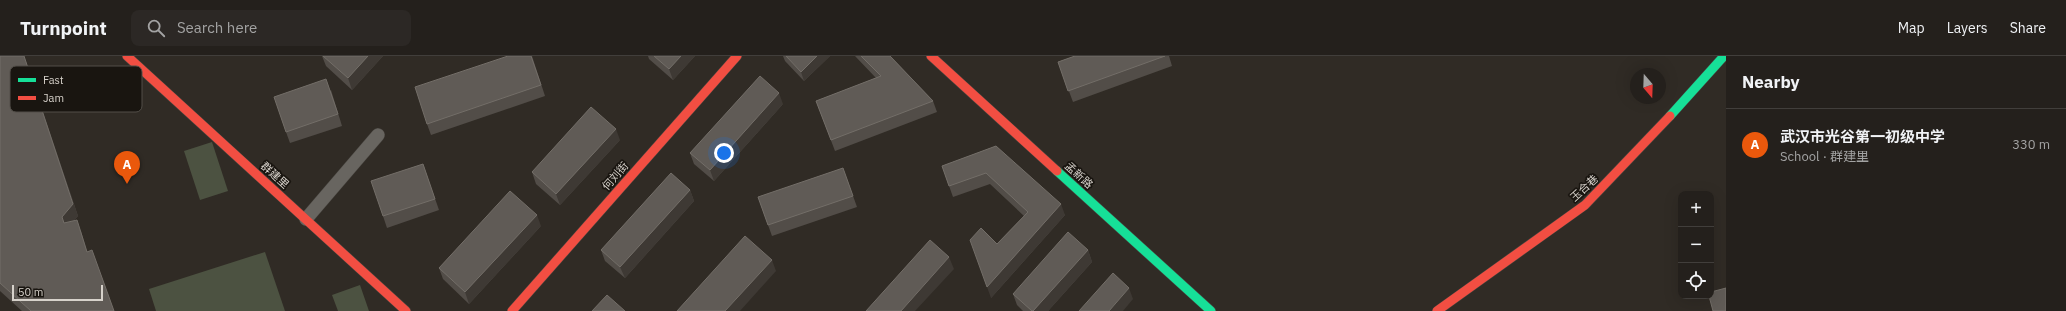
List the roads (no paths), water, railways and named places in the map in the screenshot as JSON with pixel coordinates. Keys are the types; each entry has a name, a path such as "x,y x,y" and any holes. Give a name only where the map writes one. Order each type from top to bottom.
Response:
{"street":[{"name":"群建里","path":"127,56 138,66"},
{"name":"何刘街","path":"512,311 737,56"},
{"name":"孟新路","path":"931,56 1211,311"},
{"name":"玉合巷","path":"1437,311 1585,205 1622,168 1724,56"},
{"name":"群建里","path":"142,70 406,311"},
{"path":"306,219 378,135"}],"place":[{"name":"武汉市光谷第一初级中学","path":"127,184"}]}
